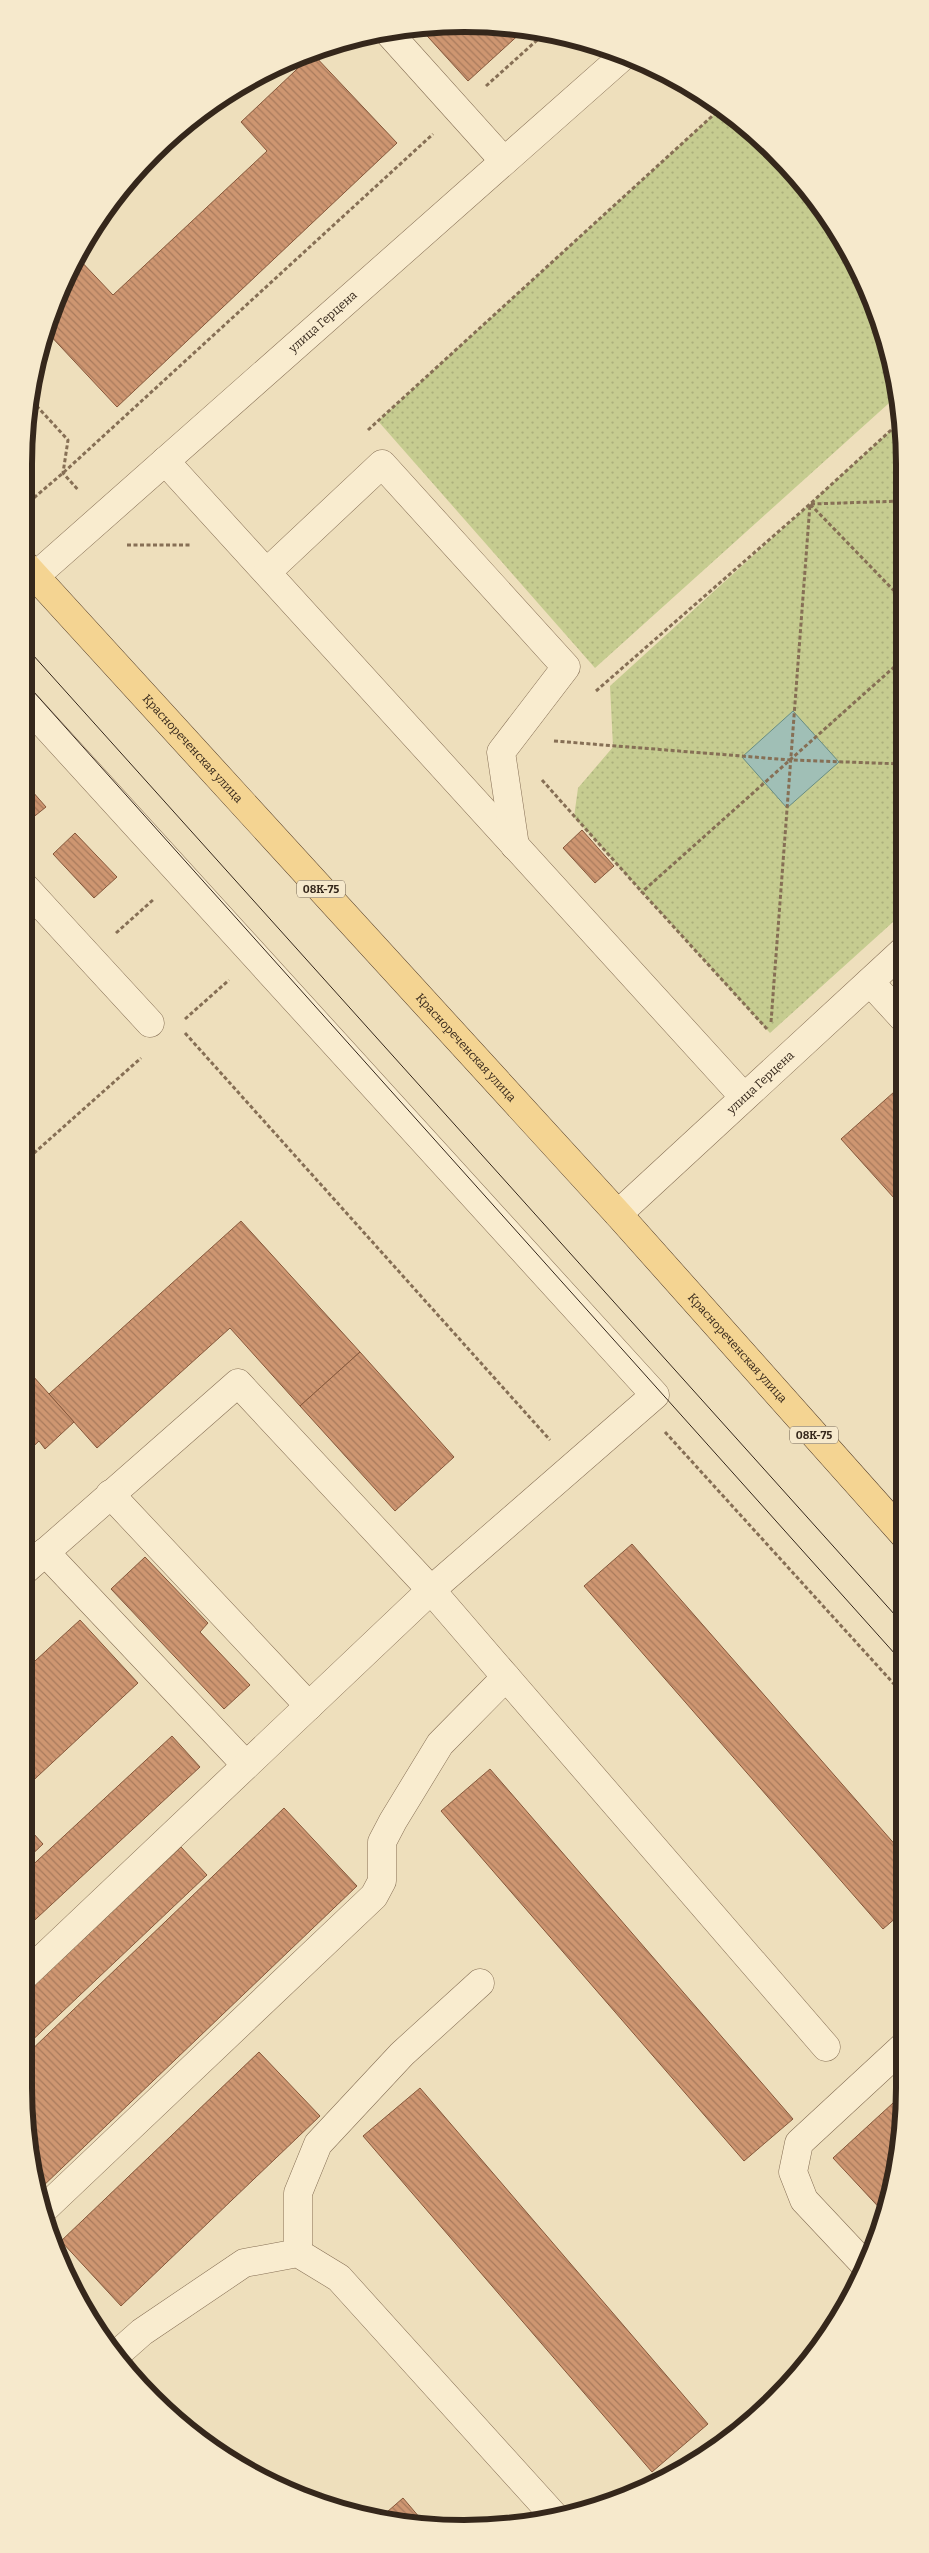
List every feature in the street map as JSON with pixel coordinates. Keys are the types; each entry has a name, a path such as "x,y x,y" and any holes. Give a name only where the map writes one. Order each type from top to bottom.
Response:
{"main road":[{"name":"Краснореченская улица","path":"32,580 618,1214 896,1526"}],"street":[{"path":"394,39 504,161"},
{"name":"улица Герцена","path":"32,571 165,461 618,61"},
{"path":"165,461 744,1097"},
{"path":"267,572 382,464 566,666 501,752 515,846"},
{"path":"32,711 655,1395 431,1590 32,1968"},
{"path":"32,895 150,1023"},
{"name":"улица Герцена","path":"618,1214 896,958"},
{"path":"870,982 896,1010"},
{"path":"32,1564 238,1383 431,1590 826,2047"},
{"path":"110,1494 309,1706"},
{"path":"45,1552 246,1766"},
{"path":"48,2205 374,1896 382,1881 382,1842 393,1821 440,1744 506,1677"},
{"path":"298,2253 298,2193 318,2144 402,2054 480,1983"},
{"path":"861,2261 804,2200 793,2172 799,2143 896,2053"},
{"path":"121,2350 142,2332 244,2262 298,2253 339,2278 550,2512"}],"path":[{"path":"32,499 538,39"},
{"path":"364,434 715,113"},
{"path":"36,406 68,440 63,473 82,495"},
{"path":"592,694 895,427"},
{"path":"810,504 896,501"},
{"path":"810,504 896,593"},
{"path":"538,776 770,1033 810,504"},
{"path":"127,545 242,545"},
{"path":"642,892 896,665"},
{"path":"548,741 791,760 896,764"},
{"path":"32,851 37,857"},
{"path":"111,938 155,898"},
{"path":"178,1025 236,973"},
{"path":"184,1032 573,1466"},
{"path":"32,1155 143,1055"}],"green space":[{"path":"715,113 770,159 824,224 852,273 864,299 882,353 892,401 595,668 378,421"},
{"path":"895,426 896,919 770,1033 574,817 578,788 613,747 610,686"}],"water":[{"path":"793,711 839,762 787,808 742,757"}],"building":[{"path":"464,32 518,36 468,81 425,34"},
{"path":"317,58 397,143 117,407 52,337 65,299 82,263 113,295 267,151 241,122 303,64"},
{"path":"32,791 46,807 32,818"},
{"path":"582,830 614,866 595,883 563,848"},
{"path":"75,833 117,877 94,898 53,854"},
{"path":"896,1090 896,1200 841,1139"},
{"path":"241,1221 360,1352 300,1406 230,1328 97,1448 49,1394"},
{"path":"360,1352 454,1457 395,1511 300,1406"},
{"path":"32,1375 74,1422 45,1449 39,1441 32,1448"},
{"path":"632,1544 896,1846 896,1918 883,1929 584,1586"},
{"path":"145,1557 208,1623 200,1632 250,1685 224,1709 111,1589"},
{"path":"80,1620 138,1683 32,1782 32,1664"},
{"path":"172,1736 200,1767 32,1923 32,1866"},
{"path":"490,1769 793,2119 744,2161 441,1811"},
{"path":"284,1808 357,1886 44,2185 33,2117 32,2049"},
{"path":"32,1832 43,1844 32,1854"},
{"path":"181,1847 207,1875 32,2040 32,1987"},
{"path":"259,2052 320,2116 121,2306 61,2241"},
{"path":"420,2088 708,2424 652,2472 363,2136"},
{"path":"896,2100 893,2145 880,2208 833,2158"},
{"path":"403,2498 420,2518 408,2517 386,2513"}],"tram line":[{"path":"32,654 896,1616"},
{"path":"32,690 896,1655"}]}
